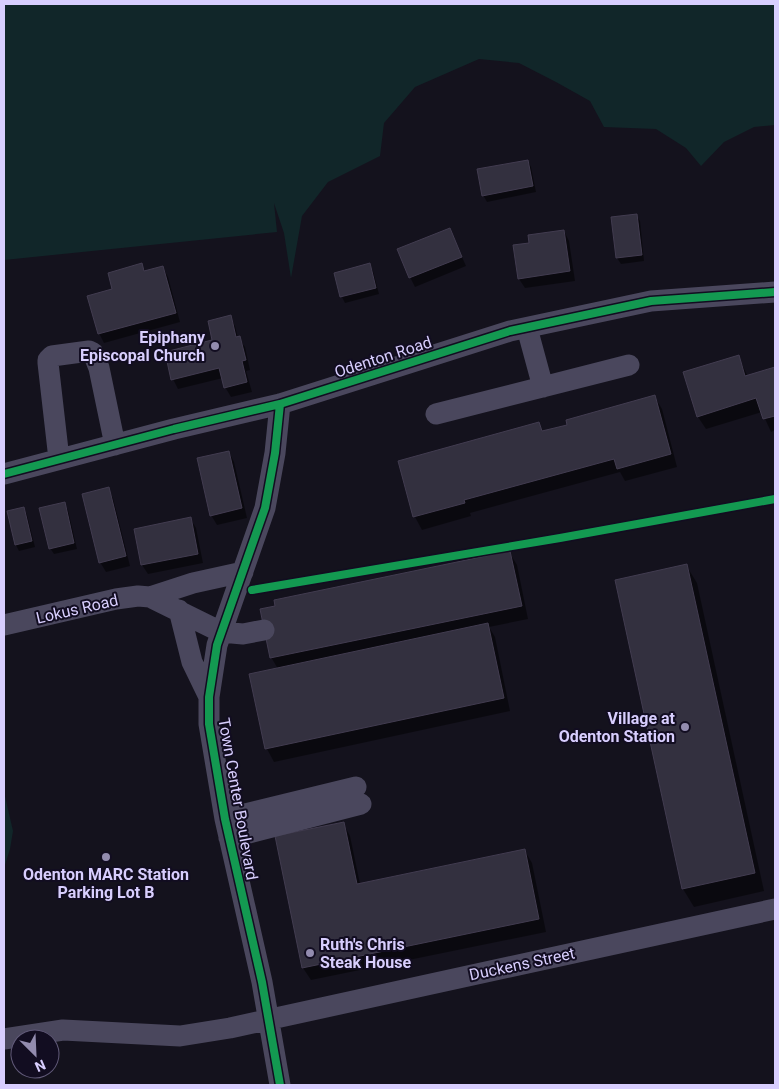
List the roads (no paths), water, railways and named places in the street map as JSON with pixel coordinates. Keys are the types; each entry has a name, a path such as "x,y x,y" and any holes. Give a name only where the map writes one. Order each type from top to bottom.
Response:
{"street":[{"name":"Odenton Road","path":"4,474 280,404 510,331 652,301 775,292"},
{"path":"527,328 543,387"},
{"path":"59,459 48,363 52,356 89,351 93,353 99,368 114,445"},
{"path":"436,414 629,365"},
{"name":"Town Center Boulevard","path":"280,404 265,508 222,632 212,670 209,697 209,724 227,829 262,982 280,1085"},
{"name":"Lokus Road","path":"150,597 243,572"},
{"name":"Lokus Road","path":"4,625 116,599 138,596 150,597 222,632"},
{"path":"178,610 192,662 209,697"},
{"path":"222,632 243,634 264,630"},
{"path":"227,829 359,795"},
{"name":"Duckens Street","path":"4,1039 62,1030 180,1036 230,1028 775,909"}],"place":[{"name":"Epiphany Episcopal Church","path":"215,346"},
{"name":"Village at Odenton Station","path":"685,727"},
{"name":"Odenton MARC Station Parking Lot B","path":"106,857"},
{"name":"Ruth's Chris Steak House","path":"310,953"}]}
